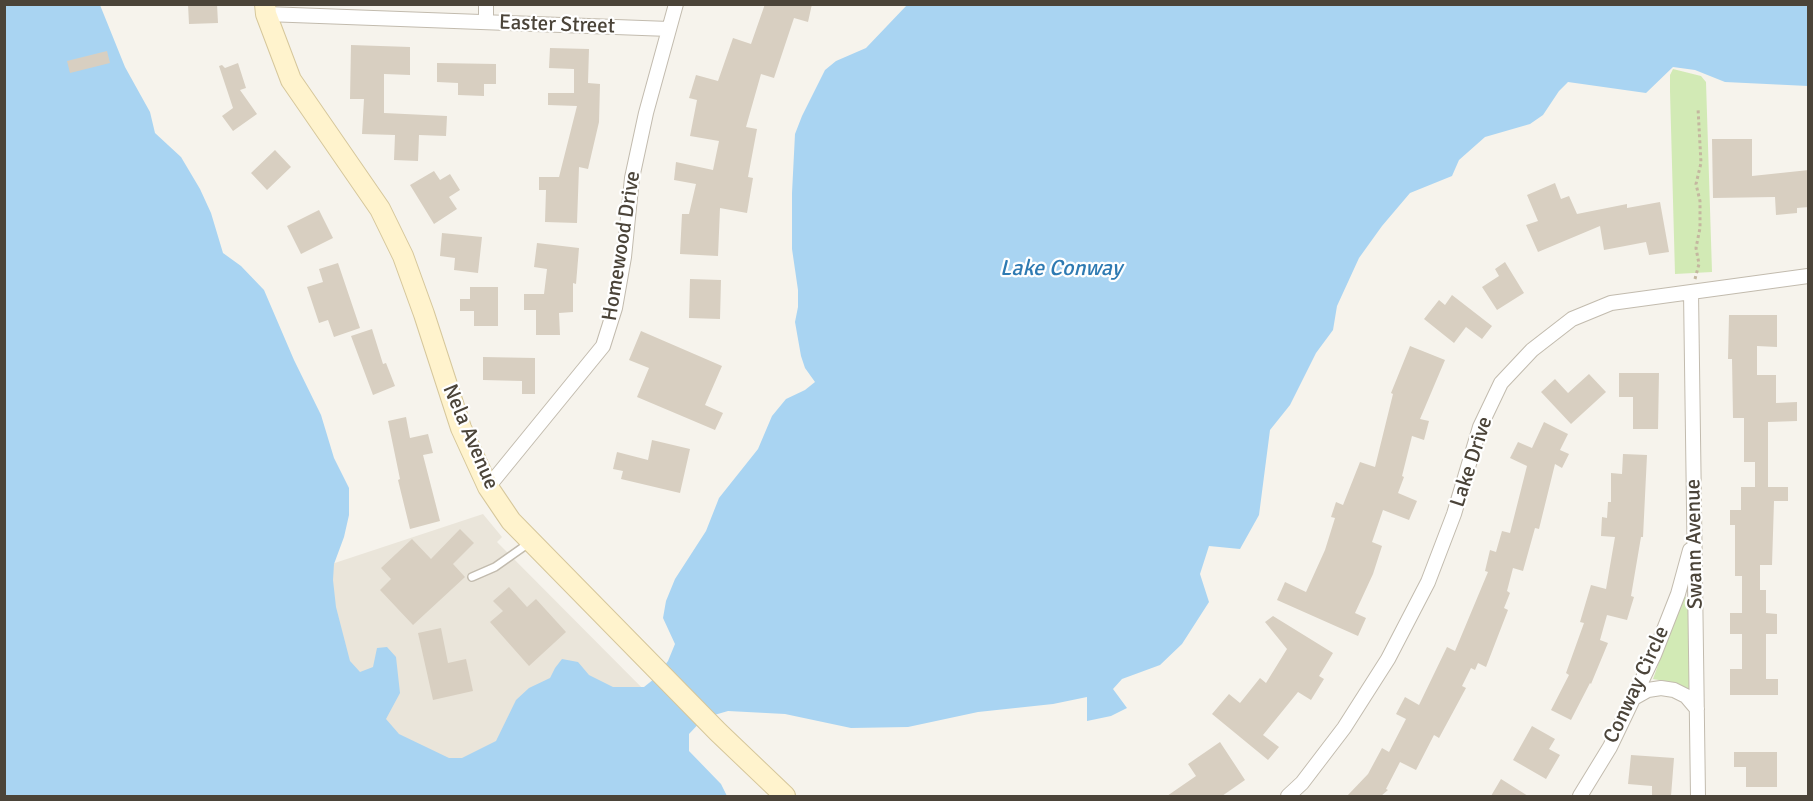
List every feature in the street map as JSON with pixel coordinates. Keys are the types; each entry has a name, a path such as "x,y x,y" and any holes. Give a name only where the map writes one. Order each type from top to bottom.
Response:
{"street":[{"path":"486,4 486,22"},
{"name":"Homewood Drive","path":"488,487 603,346 615,308 624,257 632,178 646,113 676,4"},
{"name":"Easter Street","path":"265,9 486,22 669,29"},
{"name":"Nela Avenue","path":"265,9 291,80 380,209 398,246 424,314 461,428 488,487 511,521 718,732 785,796"},
{"name":"Lake Drive","path":"1288,796 1302,783 1344,728 1388,659 1428,582 1454,514 1480,427 1501,384 1532,350 1572,319 1611,303 1809,276"},
{"name":"Swann Avenue","path":"1691,292 1698,796"},
{"name":"Conway Circle","path":"1580,796 1610,747 1653,655 1678,594 1695,534"},
{"path":"1632,699 1647,690 1661,688 1674,690 1686,696 1697,709"}],"lane":[{"path":"472,578 495,567 531,541"}],"path":[{"path":"1691,292 1699,264 1696,248 1700,228 1700,201 1696,184 1701,163 1698,108"}],"shaded area":[{"path":"483,514 502,537 497,542 663,709 397,796 250,591"}],"green space":[{"path":"1673,69 1701,76 1706,82 1712,272 1675,274 1670,91 1670,75"},
{"path":"1682,598 1689,599 1690,691 1670,682 1653,679"}],"water":[{"name":"Lake Conway","path":"5,5 100,5 125,67 150,112 155,133 181,157 200,189 211,213 223,253 241,266 264,290 321,415 334,458 349,488 349,515 334,564 333,580 336,607 350,661 360,672 373,667 377,648 387,647 396,657 400,693 386,719 399,734 449,758 462,758 496,741 516,700 529,688 550,678 562,659 578,662 589,675 613,687 644,687 654,679 668,661 675,644 663,618 666,601 675,579 706,531 719,498 758,449 772,416 786,399 805,390 815,382 805,368 801,356 795,322 798,290 792,249 792,193 795,134 825,70 836,61 866,48 907,5 1808,5 1808,86 1725,82 1695,70 1673,67 1646,93 1568,82 1543,115 1530,124 1485,137 1459,160 1452,176 1410,193 1359,258 1337,306 1333,330 1316,353 1290,405 1270,430 1259,515 1240,549 1209,546 1200,574 1209,602 1182,644 1160,665 1122,679 1113,689 1127,708 1111,716 1087,721 1087,697 1053,704 978,712 908,727 851,728 785,714 728,711 704,718 689,734 689,751 721,784 727,796 5,796"}],"building":[{"path":"188,4 217,4 218,23 189,24"},
{"path":"765,4 812,4 808,22 794,18 774,78 761,74 746,127 757,129 748,177 753,178 747,213 720,208 718,256 680,254 682,214 689,214 696,184 674,180 676,162 713,170 719,141 690,136 697,100 689,98 696,75 718,81 733,38 751,44"},
{"path":"351,45 410,47 410,75 384,74 384,113 447,116 446,136 419,135 418,161 394,160 395,135 362,134 364,99 350,99"},
{"path":"550,48 589,49 588,83 600,84 599,122 588,169 579,167 577,223 545,222 546,190 539,190 539,177 559,177 577,106 548,105 548,93 574,93 574,69 549,68"},
{"path":"107,51 110,63 70,73 67,61"},
{"path":"238,63 246,88 240,90 257,114 233,131 222,116 233,108 219,66 222,65 225,68"},
{"path":"437,63 496,64 496,84 484,84 484,96 458,95 458,83 437,82"},
{"path":"1712,139 1752,139 1752,176 1809,170 1809,207 1797,208 1797,213 1776,215 1775,197 1713,198"},
{"path":"275,150 291,167 267,190 251,173"},
{"path":"434,171 440,180 450,174 460,190 449,197 457,209 434,224 410,185"},
{"path":"1555,183 1561,199 1569,196 1577,214 1627,204 1627,208 1660,202 1669,252 1649,255 1646,242 1604,250 1600,226 1538,252 1526,225 1538,221 1527,195"},
{"path":"319,210 333,238 301,254 287,226"},
{"path":"442,233 482,237 478,273 454,270 455,258 440,256"},
{"path":"537,243 579,248 576,284 573,283 573,312 559,313 560,335 536,335 536,310 524,310 524,294 544,294 547,269 534,267"},
{"path":"1505,262 1524,293 1497,310 1482,287 1499,276 1495,269"},
{"path":"338,263 360,328 334,337 328,320 319,323 307,287 323,282 319,269"},
{"path":"690,279 721,280 720,319 689,318"},
{"path":"470,287 498,287 498,326 474,326 474,311 460,311 460,299 470,299"},
{"path":"1452,295 1492,326 1482,339 1466,327 1454,343 1424,319 1439,300 1445,305"},
{"path":"1729,315 1777,315 1777,347 1757,346 1757,375 1776,375 1776,403 1797,402 1797,421 1768,422 1768,487 1788,487 1788,501 1774,501 1772,565 1760,565 1760,590 1766,590 1766,613 1777,614 1777,634 1766,634 1766,679 1778,679 1778,695 1730,695 1730,669 1742,669 1742,634 1730,634 1730,613 1742,613 1742,576 1735,576 1735,525 1730,525 1730,510 1741,510 1741,487 1755,487 1755,462 1744,462 1744,418 1733,418 1732,359 1728,359"},
{"path":"372,329 383,364 386,363 395,386 373,395 351,336"},
{"path":"641,331 722,366 705,405 723,413 715,430 637,397 649,368 629,360"},
{"path":"1410,346 1445,360 1420,419 1429,421 1424,440 1412,436 1402,476 1404,477 1398,493 1417,501 1409,520 1383,510 1372,542 1382,546 1373,574 1355,613 1366,618 1358,636 1277,600 1285,582 1306,592 1325,550 1335,518 1331,517 1336,502 1343,505 1360,462 1375,467 1393,394 1391,393"},
{"path":"483,357 535,358 535,394 522,394 522,381 483,380"},
{"path":"1619,373 1659,373 1658,429 1633,429 1633,397 1619,397"},
{"path":"1589,374 1606,392 1571,424 1541,392 1555,379 1568,393"},
{"path":"406,417 410,438 428,434 433,453 423,455 440,521 410,529 398,480 400,479 388,421"},
{"path":"1544,422 1568,434 1560,450 1569,454 1562,468 1555,464 1539,529 1535,528 1523,571 1513,568 1507,591 1510,593 1504,608 1508,610 1486,667 1478,663 1475,670 1471,668 1462,686 1466,688 1439,738 1434,735 1416,770 1400,762 1386,789 1388,790 1381,796 1347,796 1368,774 1382,748 1389,752 1406,719 1396,714 1405,697 1419,705 1447,647 1455,651 1488,572 1485,571 1490,550 1496,552 1502,531 1510,533 1527,466 1510,458 1518,442 1532,448"},
{"path":"652,440 690,449 680,493 621,479 623,471 613,469 617,452 648,460"},
{"path":"1623,454 1647,455 1643,537 1641,537 1631,596 1634,597 1627,620 1607,615 1600,640 1608,643 1591,684 1571,720 1551,710 1569,675 1566,673 1584,623 1580,622 1591,585 1606,589 1615,537 1601,536 1602,517 1607,518 1608,502 1611,502 1611,473 1622,474"},
{"path":"460,529 474,543 453,564 465,577 413,625 380,590 391,579 381,568 412,539 431,559"},
{"path":"509,587 527,607 536,599 566,632 529,666 490,622 503,611 493,601"},
{"path":"1273,616 1333,653 1319,676 1324,679 1311,700 1298,692 1263,735 1279,747 1268,760 1212,714 1229,694 1240,703 1260,678 1266,683 1287,649 1265,622"},
{"path":"441,628 448,663 466,659 473,691 433,700 418,633"},
{"path":"1532,726 1555,739 1549,749 1560,755 1546,779 1513,760"},
{"path":"1220,742 1245,780 1222,796 1167,796 1196,776 1188,764"},
{"path":"1734,752 1777,752 1777,787 1746,787 1746,767 1734,767"},
{"path":"1631,755 1674,758 1671,796 1652,796 1652,786 1628,784"},
{"path":"1501,779 1528,796 1491,796"}]}
